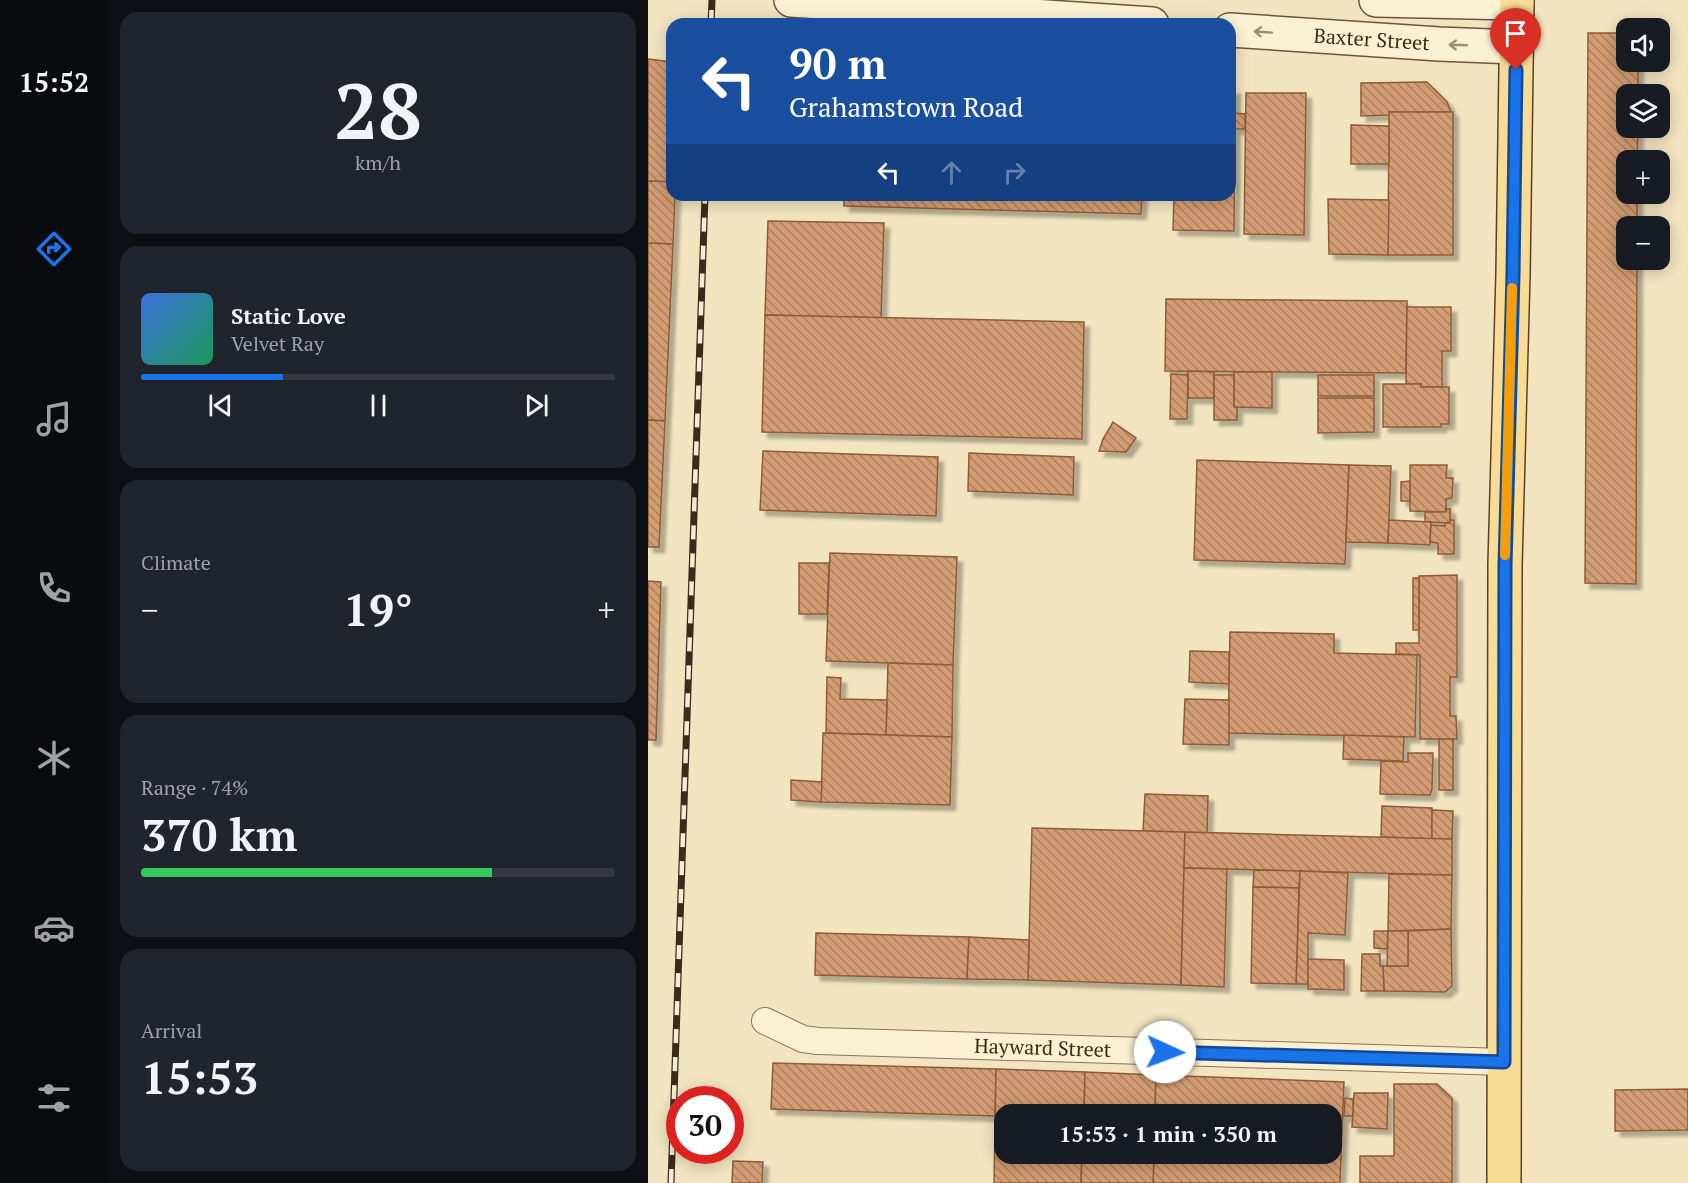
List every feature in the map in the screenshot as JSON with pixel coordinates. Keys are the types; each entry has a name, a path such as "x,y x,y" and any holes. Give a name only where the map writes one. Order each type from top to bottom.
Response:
{"main road":[{"path":"791,0 1061,18"},
{"name":"Baxter Street","path":"1376,0 1517,2"},
{"path":"1504,1183 1505,565 1517,2"},
{"name":"Baxter Street","path":"1236,30 1439,45 1516,47"}],"street":[{"name":"Hayward Street","path":"765,1021 803,1039 818,1041 1504,1062"}],"building":[{"path":"1588,33 1616,33 1616,72 1638,72 1638,84 1616,84 1616,138 1638,138 1637,150 1616,150 1616,204 1637,204 1637,216 1616,216 1616,270 1637,270 1636,584 1585,583"},
{"path":"648,59 666,61 666,182 648,181"},
{"path":"1427,82 1447,102 1451,112 1389,112 1389,115 1361,116 1361,83"},
{"path":"1246,93 1306,93 1304,235 1244,234"},
{"path":"1389,112 1453,112 1453,255 1388,255"},
{"path":"1236,113 1245,114 1245,129 1236,129"},
{"path":"1351,125 1389,126 1389,164 1351,164"},
{"path":"648,181 666,182 666,201 675,201 673,244 648,243"},
{"path":"1328,199 1389,200 1388,255 1329,254"},
{"path":"844,201 1142,201 1141,214 844,206"},
{"path":"1174,201 1234,201 1234,231 1173,230"},
{"path":"768,221 884,223 881,318 765,315"},
{"path":"648,243 673,244 665,421 648,420"},
{"path":"1166,299 1407,301 1406,373 1165,371"},
{"path":"1407,307 1451,307 1451,351 1442,351 1442,387 1406,384"},
{"path":"765,315 1084,322 1082,439 762,432"},
{"path":"1188,371 1214,372 1214,398 1188,398"},
{"path":"1234,372 1272,372 1272,408 1234,407"},
{"path":"1171,374 1188,375 1187,419 1170,419"},
{"path":"1214,375 1234,375 1234,407 1237,407 1237,420 1214,420"},
{"path":"1318,375 1374,375 1374,396 1318,396"},
{"path":"1383,384 1449,387 1449,424 1441,424 1441,427 1383,427"},
{"path":"1318,398 1374,398 1374,432 1318,433"},
{"path":"648,420 665,421 659,547 648,547"},
{"path":"1113,422 1136,438 1126,452 1099,451"},
{"path":"763,451 938,457 936,516 760,510"},
{"path":"969,453 1074,457 1073,495 968,491"},
{"path":"1197,460 1349,465 1345,564 1194,560"},
{"path":"1349,465 1391,466 1388,543 1346,542"},
{"path":"1410,465 1447,465 1446,478 1453,478 1452,498 1446,499 1446,512 1410,511"},
{"path":"1410,481 1410,501 1401,501 1401,482"},
{"path":"1446,509 1450,509 1450,523 1425,522 1425,512 1446,512"},
{"path":"1389,520 1431,522 1430,545 1388,543"},
{"path":"1450,520 1454,520 1454,554 1438,554 1438,543 1430,542 1431,525 1445,526 1445,523 1450,523"},
{"path":"830,553 957,557 953,665 826,661"},
{"path":"799,563 829,563 827,614 799,614"},
{"path":"1457,575 1457,677 1450,677 1450,716 1456,716 1457,739 1420,739 1420,655 1396,654 1396,643 1419,643 1419,576"},
{"path":"1413,578 1419,578 1419,630 1413,630"},
{"path":"648,581 661,582 656,740 648,740"},
{"path":"1230,632 1334,634 1334,653 1417,655 1415,737 1228,733"},
{"path":"1190,651 1229,652 1229,684 1189,682"},
{"path":"888,663 953,665 952,737 886,735"},
{"path":"827,677 841,678 840,699 887,700 886,735 826,733"},
{"path":"1185,699 1229,700 1229,745 1183,744"},
{"path":"823,733 952,737 950,805 821,802"},
{"path":"1344,735 1404,737 1403,761 1343,759"},
{"path":"1439,739 1453,739 1453,790 1439,790"},
{"path":"1408,753 1433,753 1430,795 1380,794 1381,761 1408,762"},
{"path":"791,780 822,782 821,802 791,800"},
{"path":"1145,794 1208,796 1207,833 1143,831"},
{"path":"1382,806 1432,808 1432,839 1381,837"},
{"path":"1432,810 1453,811 1452,839 1432,839"},
{"path":"1032,828 1185,832 1181,985 1028,980"},
{"path":"1185,832 1452,839 1452,875 1184,868"},
{"path":"1184,868 1227,869 1224,987 1181,985"},
{"path":"1254,870 1300,871 1299,888 1253,887"},
{"path":"1300,871 1348,873 1345,935 1308,933 1308,984 1296,984"},
{"path":"1389,874 1452,875 1451,929 1388,931"},
{"path":"1253,887 1299,888 1296,984 1251,983"},
{"path":"1451,929 1452,986 1445,992 1384,991 1383,966 1408,966 1408,931"},
{"path":"1374,931 1388,931 1387,949 1374,948"},
{"path":"1388,931 1408,931 1408,966 1387,966"},
{"path":"816,933 969,937 967,979 815,975"},
{"path":"969,937 1029,940 1028,980 967,979"},
{"path":"1362,954 1380,954 1384,991 1361,991"},
{"path":"1308,959 1344,960 1344,990 1308,989"},
{"path":"773,1063 996,1069 994,1116 771,1109"},
{"path":"996,1069 1085,1072 1084,1104 995,1104"},
{"path":"1085,1072 1156,1075 1155,1104 1084,1104"},
{"path":"1156,1075 1344,1082 1342,1132 1342,1104 1155,1104"},
{"path":"1394,1084 1437,1084 1452,1098 1452,1183 1360,1183 1360,1156 1394,1156"},
{"path":"1688,1089 1688,1130 1615,1131 1615,1090"},
{"path":"1354,1093 1388,1093 1387,1129 1352,1127"},
{"path":"1345,1098 1353,1099 1353,1116 1344,1116"},
{"path":"744,1161 763,1162 762,1183 732,1183 733,1164 744,1164"},
{"path":"994,1164 1082,1164 1081,1183 994,1183"},
{"path":"1082,1164 1154,1164 1153,1183 1081,1183"},
{"path":"1154,1164 1341,1164 1340,1183 1153,1183"}],"railway":[{"path":"711,18 712,0"},
{"path":"671,1183 705,201"}],"slow traffic":[{"path":"1505,555 1512,288"}],"route":[{"path":"1165,1052 1504,1062 1505,565 1516,70"}]}
